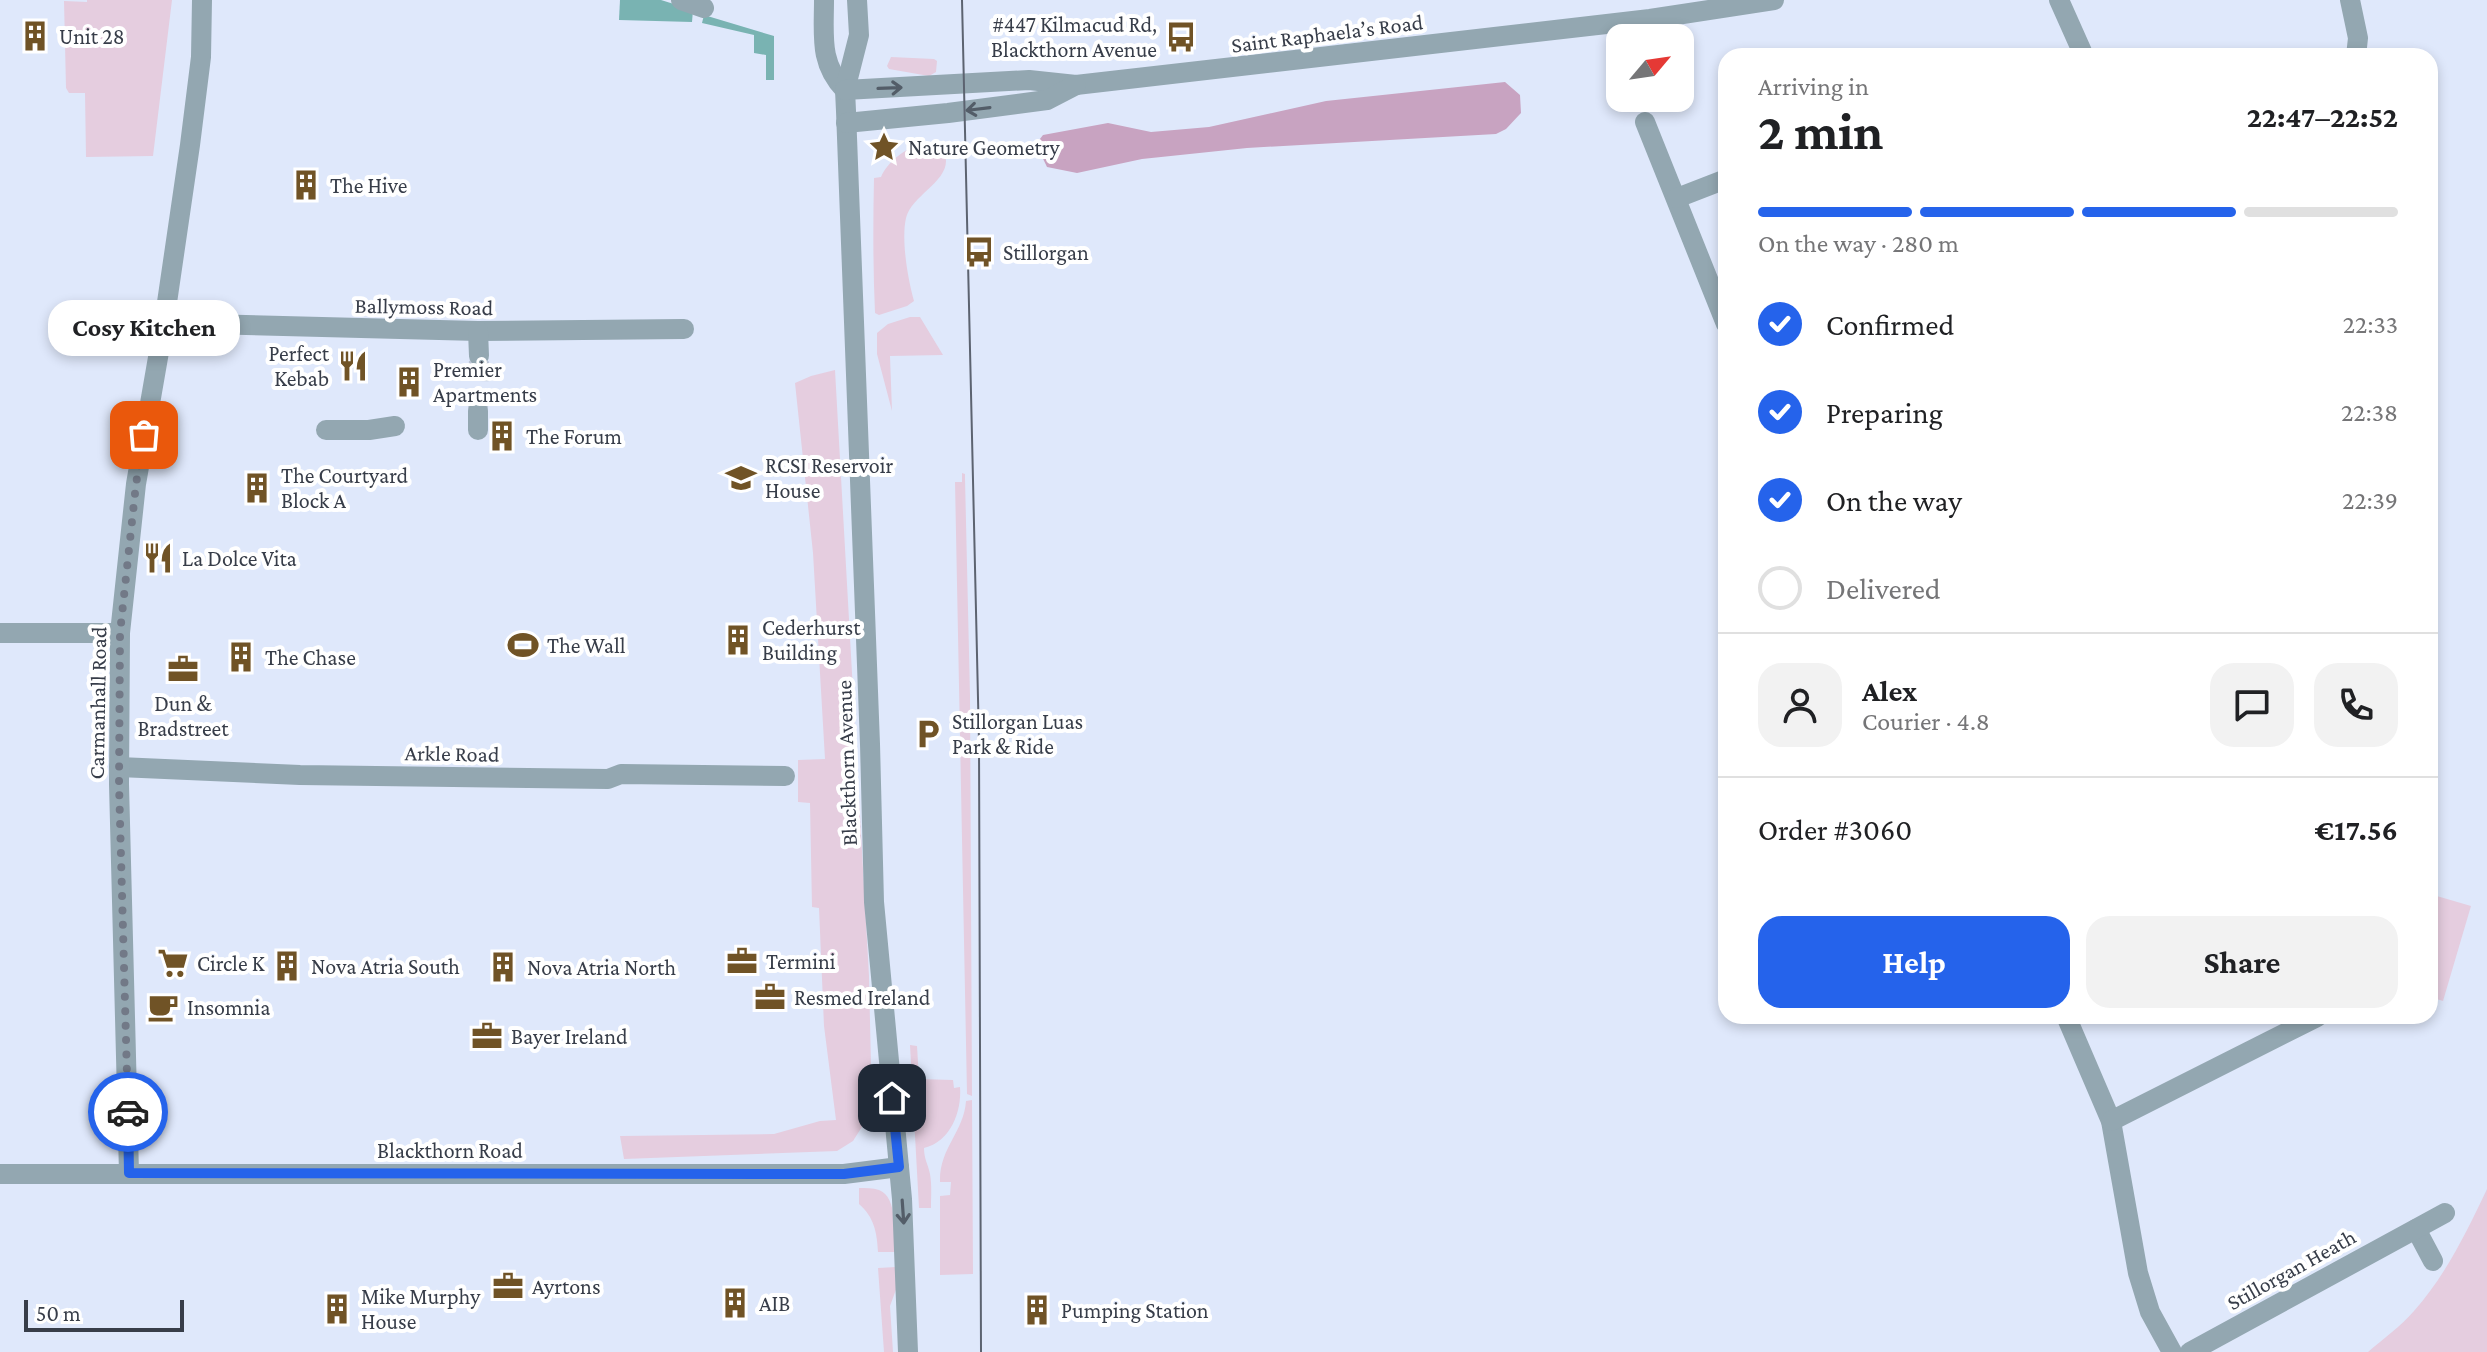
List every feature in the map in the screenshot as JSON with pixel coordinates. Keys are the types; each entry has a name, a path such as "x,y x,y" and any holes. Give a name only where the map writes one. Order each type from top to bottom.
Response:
{"street":[{"name":"Carmanhall Road","path":"129,1173 119,767 120,633 136,484 164,323 201,57 202,0"},
{"path":"681,0 704,8"},
{"path":"824,0 825,52 833,77 845,90"},
{"path":"845,90 859,35 857,0"},
{"name":"Saint Raphaela’s Road","path":"845,90 1029,80 1076,85 1650,19 1774,0"},
{"path":"2059,0 2080,48"},
{"path":"2350,0 2358,38 2357,48"},
{"name":"Saint Raphaela’s Road","path":"846,123 1047,100 1076,85"},
{"name":"Blackthorn Avenue","path":"845,90 874,902 906,1258 908,1352"},
{"path":"1645,122 1718,303"},
{"path":"1677,198 1718,182"},
{"name":"Ballymoss Road","path":"164,323 478,331 684,329"},
{"path":"478,331 479,356"},
{"path":"326,430 369,430 395,426"},
{"path":"0,633 120,633"},
{"name":"Arkle Road","path":"119,767 608,779 621,774 785,776"},
{"path":"2069,1024 2111,1121 2138,1273 2150,1312 2172,1352"},
{"path":"2111,1121 2303,1024"},
{"name":"Blackthorn Road","path":"0,1174 844,1174 899,1167"},
{"name":"Stillorgan Heath","path":"2190,1352 2445,1213"},
{"path":"2416,1229 2433,1261"}],"shaded area":[{"path":"172,0 153,156 86,157 85,93 69,93 66,88 64,1"},
{"path":"620,0 661,0 693,10 692,22 619,20"},
{"path":"704,15 774,36 774,80 766,80 766,55 754,53 754,35 702,23"},
{"path":"891,57 934,59 937,61 936,72 929,76 889,69 887,66"},
{"path":"1505,82 1520,95 1521,113 1506,129 1496,134 1247,148 1142,159 1077,173 1047,167 1036,144 1043,135 1108,123 1151,132 1209,127 1326,101"},
{"path":"924,143 940,145 945,166 941,175 910,208 906,218 905,248 914,301 879,315 875,313 874,296 874,178 881,177 899,156"},
{"path":"920,317 943,355 890,356 892,411 877,354 877,333 888,324"},
{"path":"835,370 869,976 872,1111 853,1141 837,1151 624,1159 620,1136 774,1134 820,1121 836,1120 824,1026 819,908 812,907 810,803 798,802 798,760 825,759 813,553 795,383"},
{"path":"962,473 965,474 970,696 972,1096 967,1094 955,482 962,482"},
{"path":"2438,896 2471,906 2443,1001 2438,999"},
{"path":"910,1045 917,1046 919,1079 953,1080 954,1088 960,1087 959,1106 952,1125 941,1139 924,1148 931,1178 931,1208 919,1208"},
{"path":"972,1100 973,1274 940,1275 940,1196 950,1195 951,1182 940,1182 943,1159 961,1122 966,1101"},
{"path":"859,1188 879,1190 889,1200 894,1217 895,1252 878,1252 874,1225 859,1204"},
{"path":"2487,1189 2487,1352 2368,1352 2409,1317 2426,1297 2464,1237"},
{"path":"896,1267 898,1284 890,1306 893,1352 884,1352 878,1268"}],"tunnel":[{"path":"478,411 479,356"}],"tram line":[{"path":"962,0 979,742 981,1352"}],"way so far":[{"path":"128,1112 121,913 120,633 144,435"}],"place":[{"name":"Unit 28","path":"35,36"},
{"name":"#447 Kilmacud Rd, Blackthorn Avenue","path":"1181,37"},
{"name":"Nature Geometry","path":"884,147"},
{"name":"The Hive","path":"306,185"},
{"name":"Stillorgan","path":"979,252"},
{"name":"Perfect Kebab","path":"353,366"},
{"name":"Premier Apartments","path":"409,382"},
{"name":"Cosy Kitchen","path":"144,435"},
{"name":"The Forum","path":"502,436"},
{"name":"RCSI Reservoir House","path":"741,478"},
{"name":"The Courtyard Block A","path":"257,488"},
{"name":"La Dolce Vita","path":"158,558"},
{"name":"Cederhurst Building","path":"738,640"},
{"name":"The Wall","path":"523,645"},
{"name":"The Chase","path":"241,657"},
{"name":"Dun & Bradstreet","path":"183,669"},
{"name":"Stillorgan Luas Park & Ride","path":"928,734"},
{"name":"Termini","path":"742,961"},
{"name":"Circle K","path":"173,963"},
{"name":"Nova Atria South","path":"287,966"},
{"name":"Nova Atria North","path":"503,967"},
{"name":"Resmed Ireland","path":"770,997"},
{"name":"Insomnia","path":"163,1007"},
{"name":"Bayer Ireland","path":"487,1036"},
{"name":"Ayrtons","path":"508,1286"},
{"name":"AIB","path":"735,1303"},
{"name":"Mike Murphy House","path":"337,1309"},
{"name":"Pumping Station","path":"1037,1310"}],"route":[{"path":"128,1112 129,1173 844,1174 899,1167 892,1098"}]}
